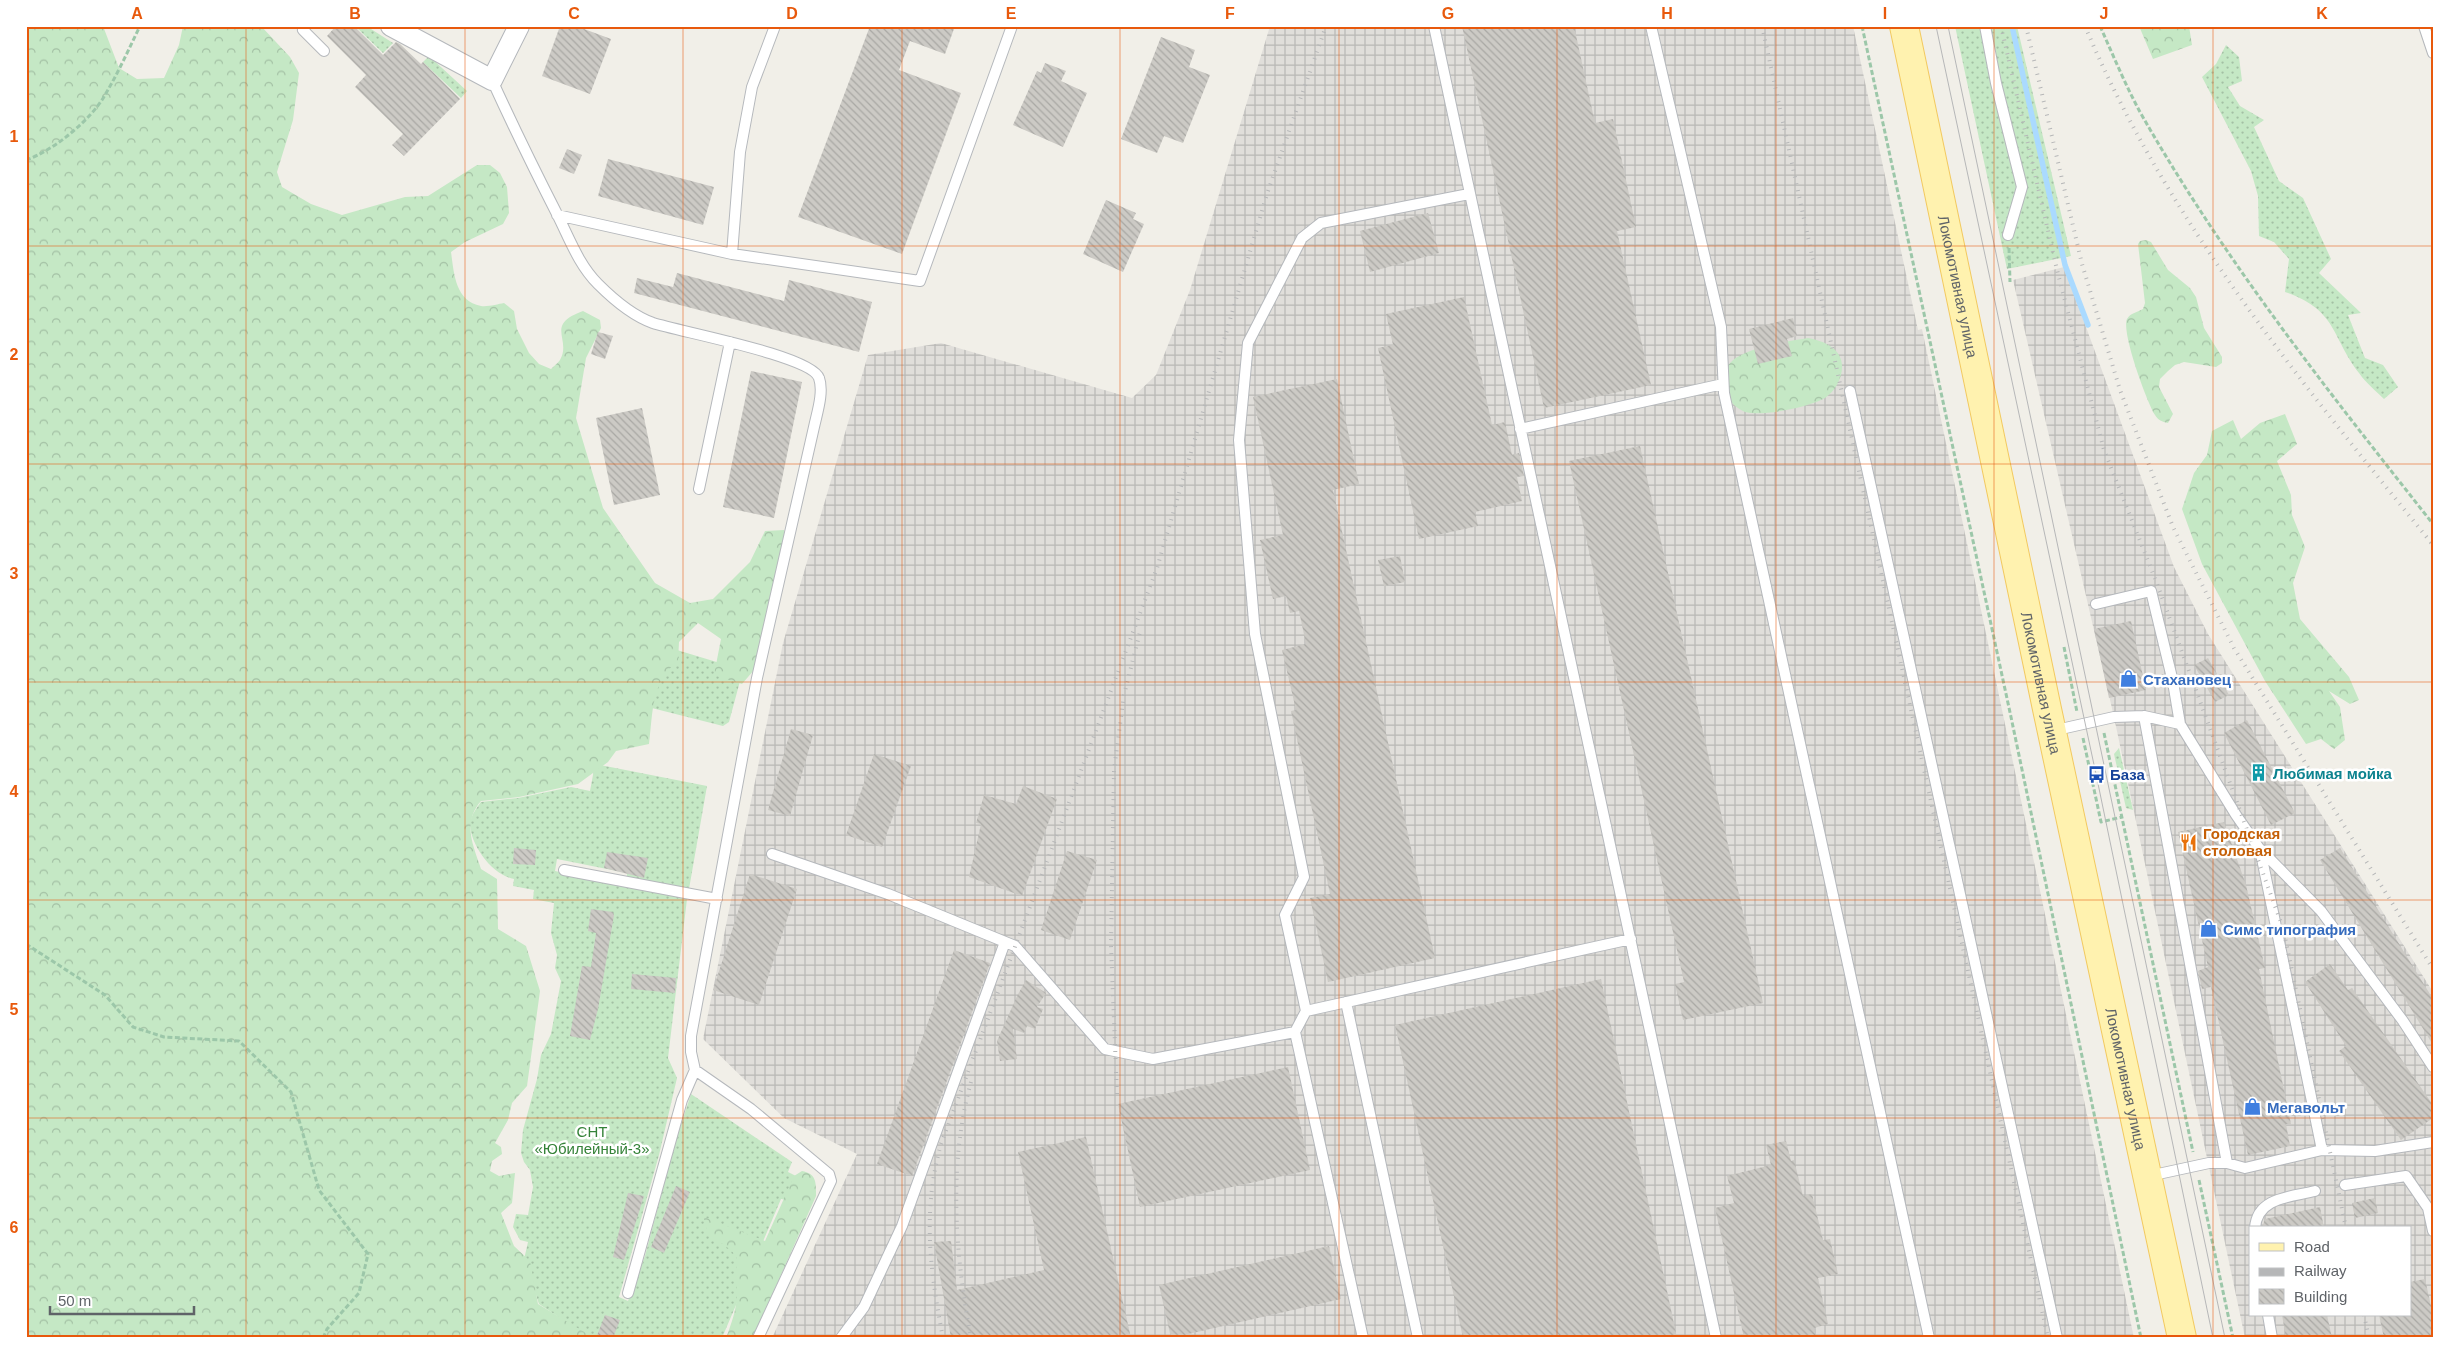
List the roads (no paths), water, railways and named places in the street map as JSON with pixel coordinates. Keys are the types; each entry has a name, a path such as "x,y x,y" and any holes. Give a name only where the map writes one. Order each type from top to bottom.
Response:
{"main road":[{"name":"Локомотивная улица","path":"1904,26 2051,731 2149,1176 2182,1338"}],"street":[{"path":"391,26 492,80 519,26"}],"lane":[{"path":"306,26 304,30 324,50"},
{"path":"732,254 740,152 752,87 775,26"},
{"path":"558,215 732,254 920,281 1012,26"},
{"path":"1434,26 1716,1338"},
{"path":"1651,26 1721,328 1723,384 1929,1338"},
{"path":"1985,26 1996,83 2022,187 2008,235"},
{"path":"2424,26 2433,53"},
{"path":"492,80 522,148 582,265 597,283 621,304 652,323 730,342 801,363 814,370 820,378 814,427 757,678 691,1036 691,1052 696,1070 751,1109 829,1174 831,1181 758,1338"},
{"path":"1363,1338 1295,1032 1306,1011 1285,916 1304,878 1254,624 1239,440 1248,342 1302,238 1321,223 1470,194"},
{"path":"699,489 730,342"},
{"path":"1520,429 1723,384"},
{"path":"1850,391 2057,1338"},
{"path":"2096,604 2151,591 2174,682 2180,724 2236,815 2259,848 2321,911 2403,1021 2433,1066"},
{"path":"2144,716 2227,1163"},
{"path":"2051,731 2102,720 2144,716 2180,724"},
{"path":"2259,848 2322,1150"},
{"path":"772,854 888,894 1015,946 1105,1049 1116,1053 1153,1059 1295,1032"},
{"path":"564,870 717,900"},
{"path":"1306,1011 1631,939"},
{"path":"841,1338 864,1307 902,1226 1005,942"},
{"path":"1346,1002 1418,1338"},
{"path":"628,1293 682,1100 696,1070"},
{"path":"2149,1176 2196,1166 2227,1163 2245,1168 2322,1150 2375,1151 2433,1142"},
{"path":"2346,1185 2406,1176 2428,1208 2433,1231"},
{"path":"2256,1226 2261,1209 2270,1202 2315,1191"},
{"path":"2268,1316 2272,1338"}],"waterway":[{"path":"2012,26 2065,265 2088,325"}],"tram line":[{"path":"1936,26 2096,774 2213,1338"},
{"path":"1948,26 2225,1338"}],"railway":[{"path":"943,1338 930,1241 931,1193 941,1144 1157,568 1267,194 1326,26"},
{"path":"1762,26 2048,1338"},
{"path":"2001,26 2057,270 2104,450 2156,581 2283,928 2346,1226"},
{"path":"2026,26 2082,264 2120,390 2173,527 2234,648 2433,969"},
{"path":"2085,26 2118,97 2155,166 2196,233 2240,298 2287,361 2433,545"},
{"path":"1117,1094 1111,946 1114,770 1124,695 1140,632"},
{"path":"971,1082 959,1145 956,1210 961,1274 971,1338"},
{"path":"2364,1316 2369,1338"}],"place":[{"name":"Стахановец","path":"2129,679"},
{"name":"Любимая мойка","path":"2259,773"},
{"name":"База","path":"2096,774"},
{"name":"Городская столовая","path":"2189,842"},
{"name":"Симс типография","path":"2209,929"},
{"name":"Мегавольт","path":"2253,1107"}],"park label":[{"name":"СНТ «Юбилейный-3»","path":"592,1140"}]}
